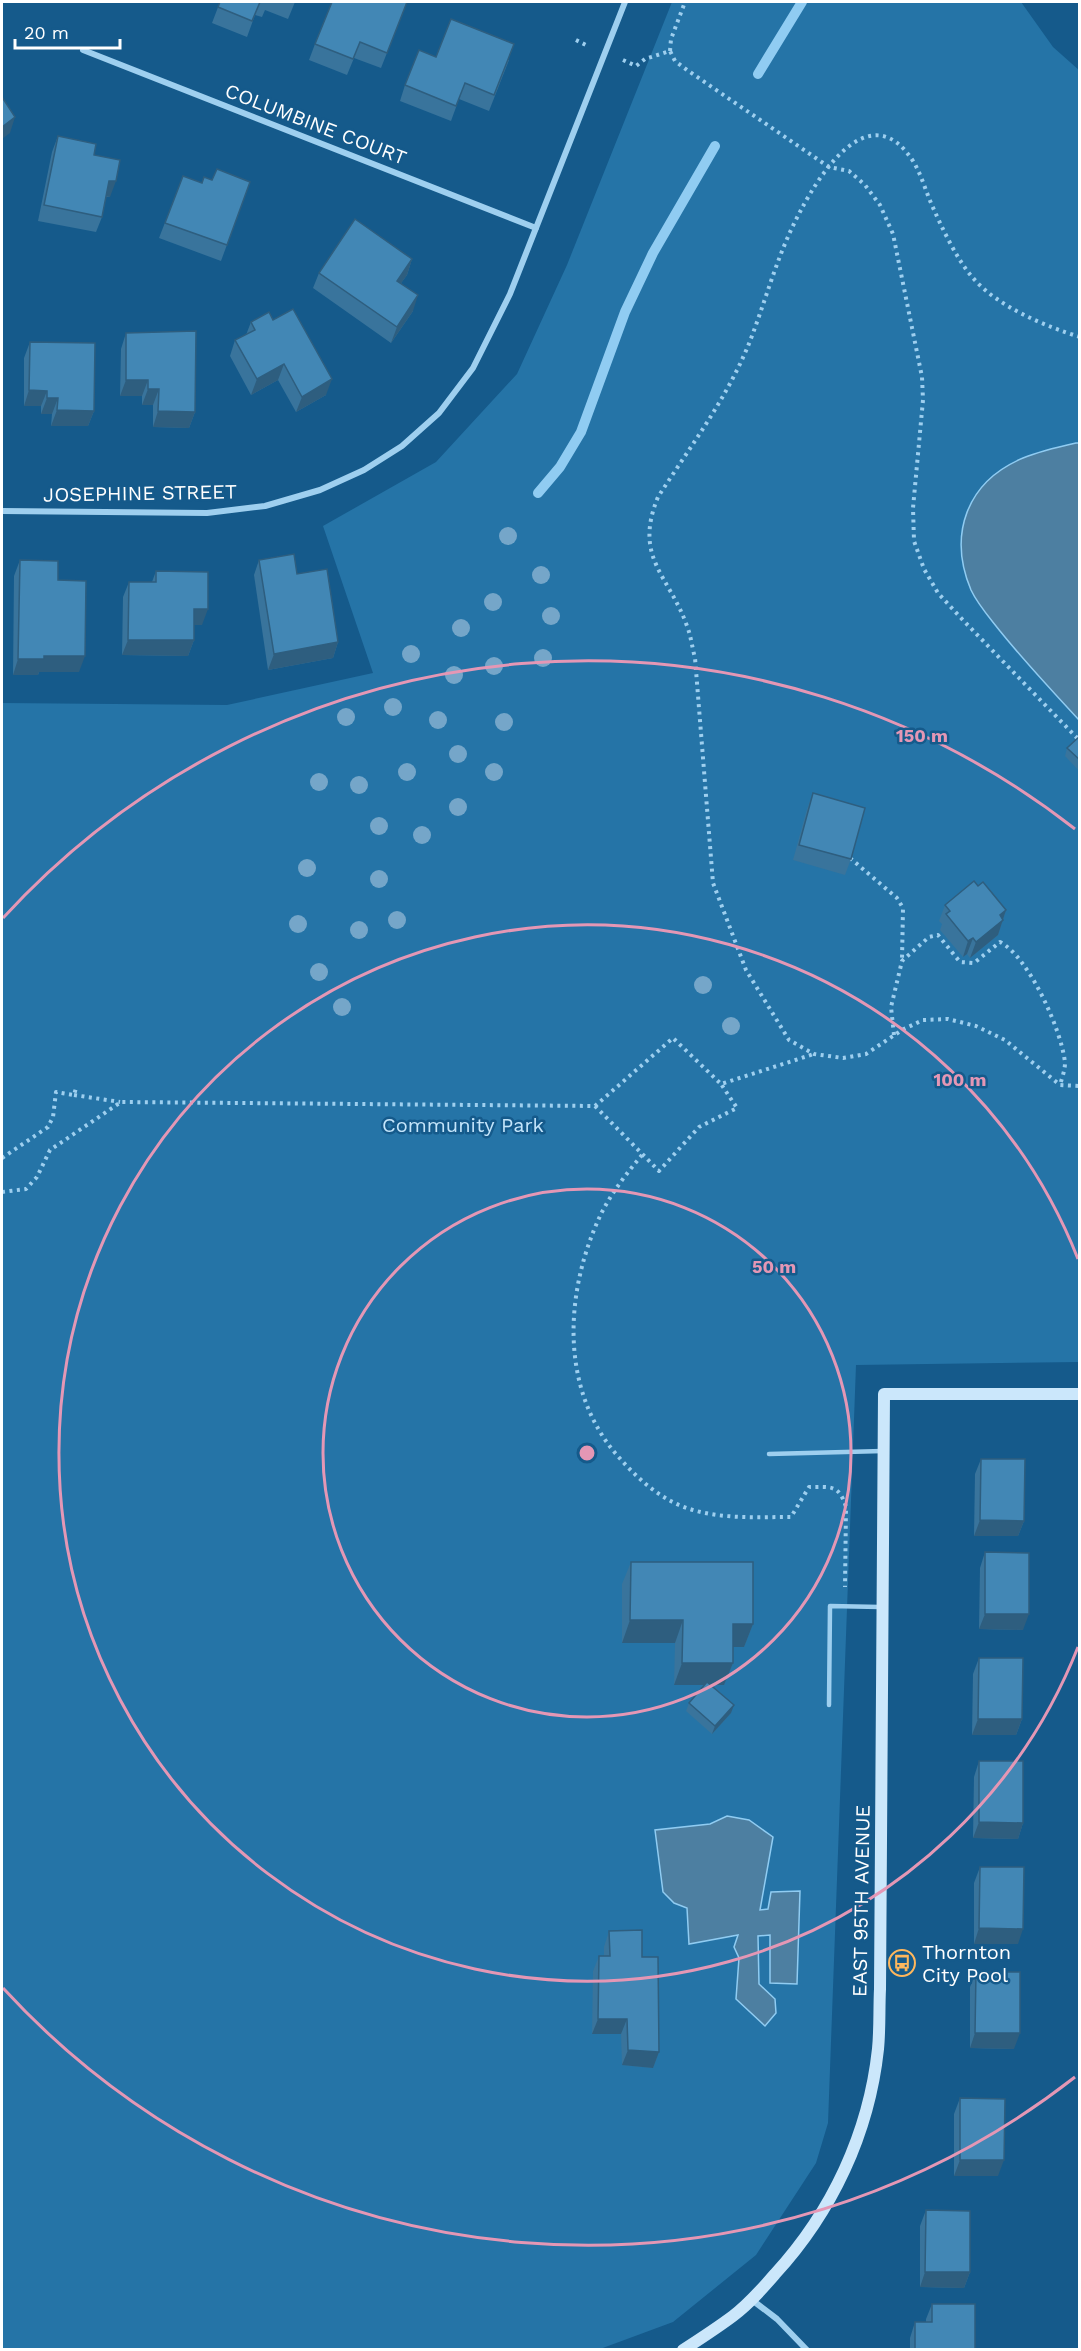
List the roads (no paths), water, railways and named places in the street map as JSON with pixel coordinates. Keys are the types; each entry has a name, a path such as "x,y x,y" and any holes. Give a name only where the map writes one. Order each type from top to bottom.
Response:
{"street":[{"path":"536,228 625,2"},
{"name":"COLUMBINE COURT","path":"83,50 536,228"},
{"name":"JOSEPHINE STREET","path":"2,511 207,513 265,506 320,490 364,470 402,446 439,413 473,368 510,294 536,228"},
{"name":"EAST 95TH AVENUE","path":"683,2349 733,2316 752,2300 798,2249 829,2200 856,2141 869,2099 878,2049 880,1989 884,1394 1080,1394"},
{"path":"752,2300 777,2319 807,2349"}],"lane":[{"path":"769,1454 883,1451"},
{"path":"829,1705 830,1606 883,1607"}],"waterway":[{"path":"758,74 802,2"},
{"path":"538,493 560,467 581,432 625,312 653,253 715,146"}],"place":[{"name":"Thornton City Pool","path":"902,1963"}],"park label":[{"name":"Community Park","path":"463,1125"}]}
